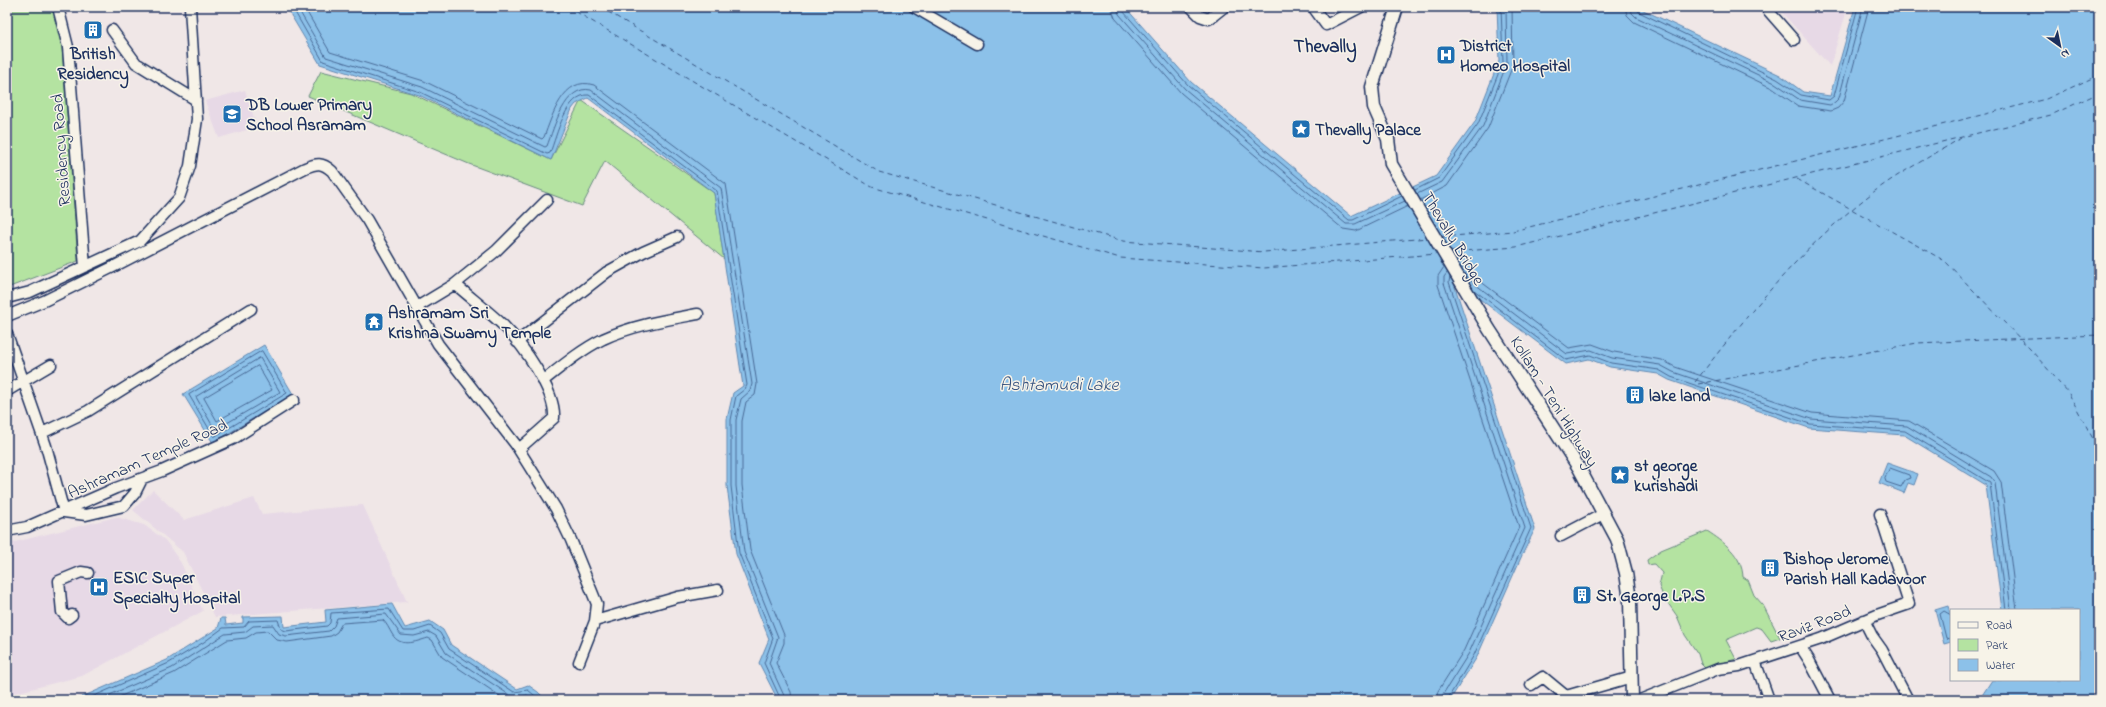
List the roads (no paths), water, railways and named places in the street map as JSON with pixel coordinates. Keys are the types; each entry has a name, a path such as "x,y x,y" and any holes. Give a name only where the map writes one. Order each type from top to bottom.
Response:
{"main road":[{"name":"Thevally Bridge","path":"1397,7 1372,86 1374,107 1388,139 1391,164 1489,328"},
{"name":"Kollam - Teni Highway","path":"1489,328 1579,468 1617,539 1626,573 1630,600 1632,700"}],"street":[{"name":"Residency Road","path":"58,7 68,47 85,267"},
{"path":"7,298 30,292 140,241 179,198 190,166 197,119 190,7"},
{"path":"914,7 977,44"},
{"path":"1191,7 1197,13 1209,19 1224,7"},
{"path":"1313,7 1326,25 1361,7"},
{"path":"1765,7 1794,40"},
{"path":"112,30 136,63 196,100"},
{"path":"7,316 44,301 305,168 320,163 325,165 332,171 367,220 438,344 519,449 556,509 571,540 597,604 595,622 579,662"},
{"path":"417,307 455,284 496,252 547,200"},
{"path":"517,342 607,272 644,252 677,237"},
{"path":"455,284 504,327 517,342 543,382 550,397 555,411 554,418 519,449"},
{"path":"42,433 94,407 251,309"},
{"path":"543,382 582,351 603,339 658,322 698,314"},
{"path":"7,334 42,433 64,512 86,515 124,506 135,493 142,479"},
{"path":"7,391 51,365"},
{"name":"Ashramam Temple Road","path":"7,531 27,527 64,512 233,439 294,400"},
{"path":"105,493 115,508"},
{"path":"1561,536 1603,514"},
{"name":"Raviz Road","path":"1640,700 1664,696 1718,670 1739,666 1800,646 1864,620 1909,604 1880,514"},
{"path":"72,615 68,618 62,612 58,581 81,572 88,573"},
{"path":"595,622 678,597 718,590"},
{"path":"1864,620 1872,636 1882,650 1908,700"},
{"path":"1800,646 1830,700"},
{"path":"1754,661 1769,700"},
{"path":"1531,685 1543,678 1566,696 1632,677"}],"water":[{"name":"Ashtamudi Lake","path":"286,7 1125,7 1191,82 1351,216 1436,176 1475,122 1499,61 1497,7 1637,7 1780,75 1803,92 1830,96 1855,7 2099,7 2099,700 1979,700 1991,681 2080,681 2080,609 2002,609 1986,485 1904,435 1809,428 1669,380 1658,374 1610,367 1589,359 1566,364 1452,278 1535,529 1477,657 1450,700 778,700 759,663 769,639 736,554 727,486 727,419 733,393 743,386 714,193 588,98 576,104 572,109 551,160 419,95 320,64"},
{"path":"264,345 293,394 213,443 183,394"},
{"path":"1887,463 1918,474 1914,485 1908,483 1904,493 1879,483"},
{"path":"392,604 405,628 430,621 443,630 451,645 517,689 528,685 546,700 75,700 167,660 218,628 221,618 225,618 226,625 243,623 243,617 283,616 284,627 326,622 325,610"},
{"path":"1948,606 1950,613 1950,642 1944,644 1935,610"}],"place":[{"name":"British Residency","path":"93,30"},
{"name":"District Homeo Hospital","path":"1446,55"},
{"name":"DB Lower Primary School Asramam","path":"232,114"},
{"name":"Thevally Palace","path":"1301,129"},
{"name":"Ashramam Sri Krishna Swamy Temple","path":"374,322"},
{"name":"lake land","path":"1635,395"},
{"name":"st george kurishadi","path":"1620,475"},
{"name":"Bishop Jerome Parish Hall Kadavoor","path":"1770,568"},
{"name":"ESIC Super Specialty Hospital","path":"99,587"},
{"name":"St. George L.P.S","path":"1582,595"}],"district":[{"name":"Thevally","path":"1325,45"}]}
